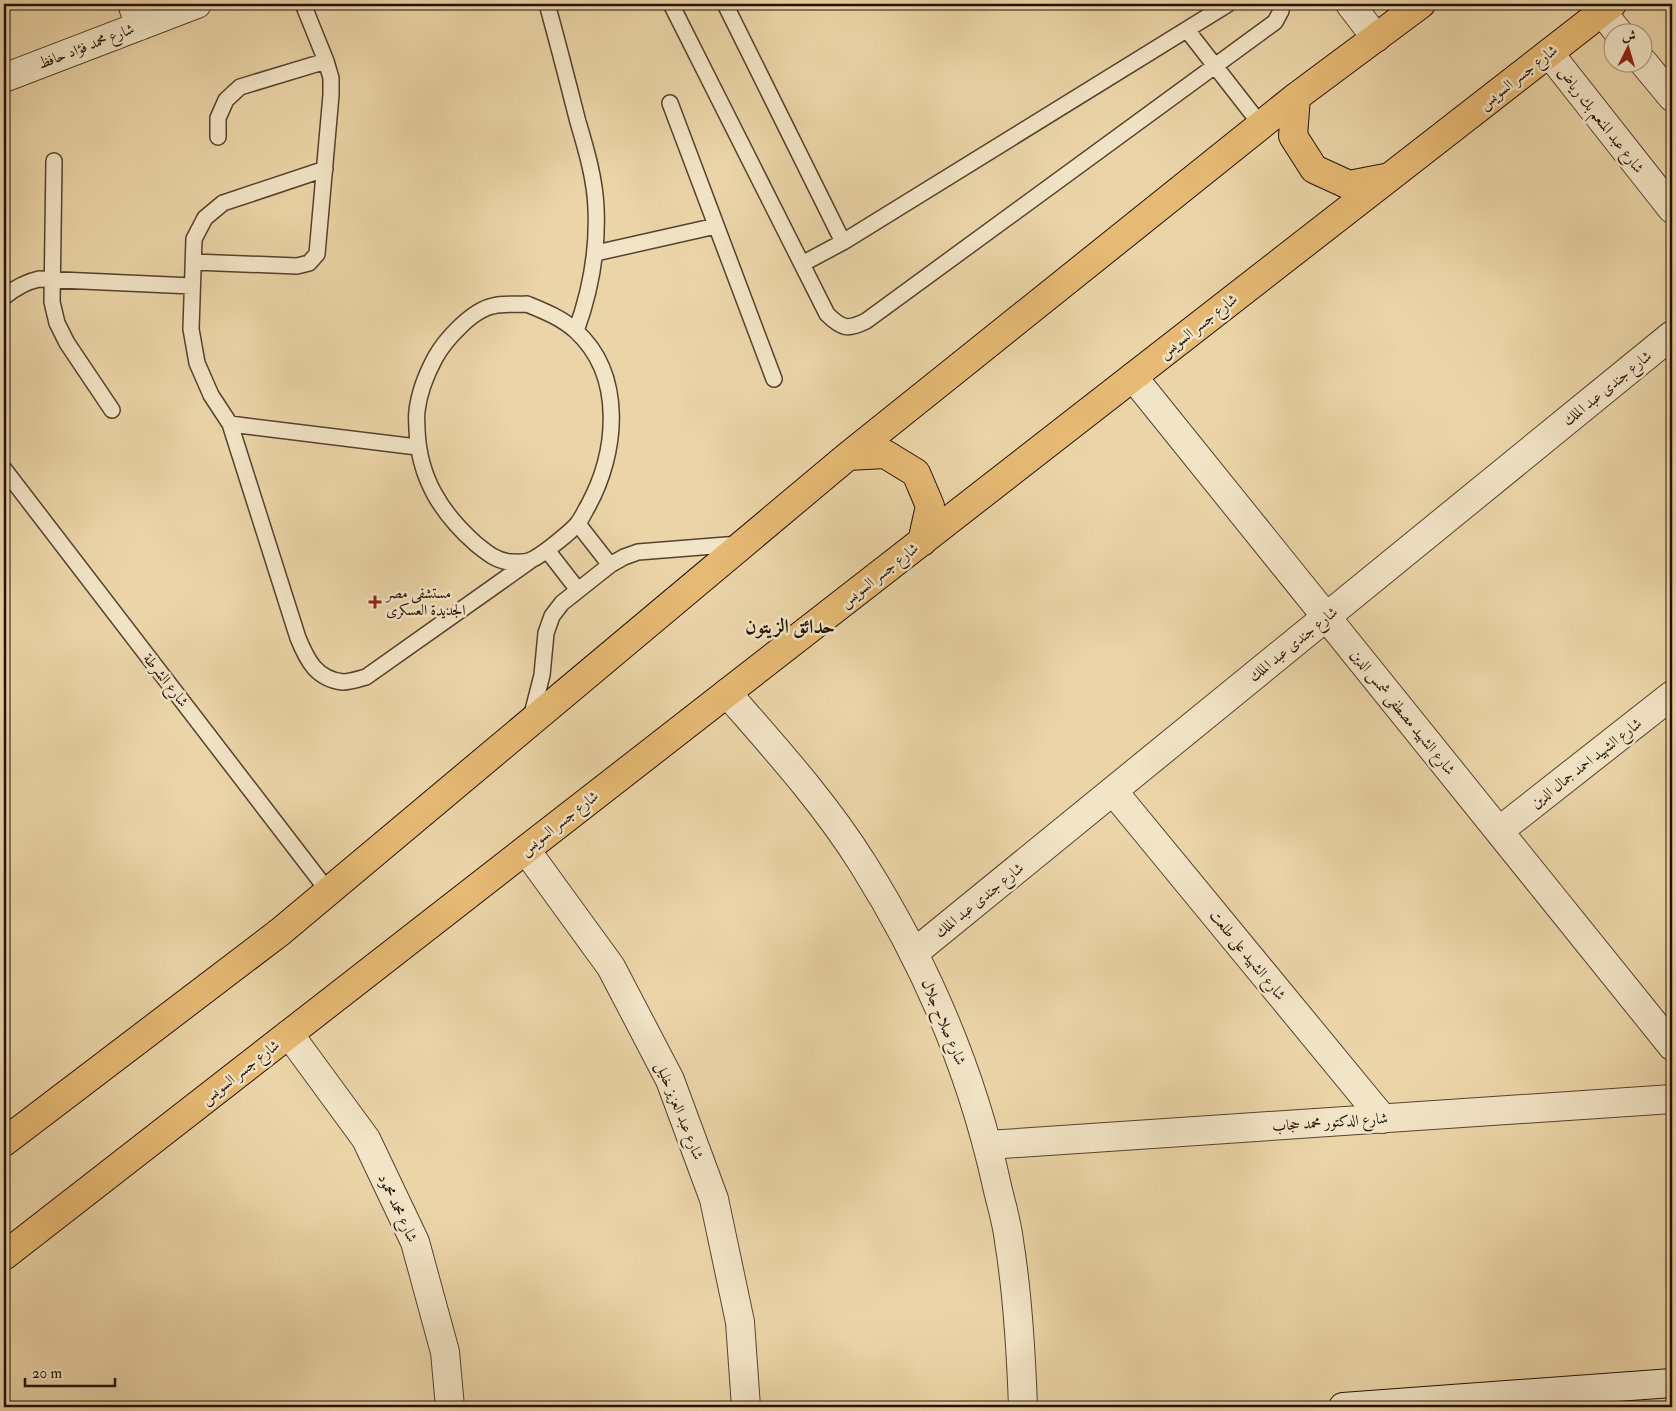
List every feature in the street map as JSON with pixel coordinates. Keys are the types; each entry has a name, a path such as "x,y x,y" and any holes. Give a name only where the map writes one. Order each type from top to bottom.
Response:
{"main road":[{"path":"4,1142 280,932 848,456 1296,97 1421,4"},
{"name":"شارع جسر السويس","path":"4,1256 1607,8"},
{"path":"1296,97 1293,136 1314,169 1349,185 1388,177"},
{"path":"848,456 885,454 916,473 930,506 922,542"}],"street":[{"name":"شارع محمد فؤاد حافظ","path":"4,78 136,15 197,4"},
{"path":"1350,4 1376,38"},
{"path":"1607,8 1613,22"},
{"name":"شارع عبد المنعم بك رياض","path":"1548,53 1672,209"},
{"path":"1651,72 1672,98"},
{"name":"شارع جندى عبد الملك","path":"914,953 1672,335"},
{"name":"شارع الشهيد مصطفى شمس الدين","path":"1133,377 1672,1046"},
{"name":"شارع صلاح جلال","path":"727,693 803,780 863,864 914,953 950,1034 968,1080 988,1145 1009,1240 1021,1335 1023,1407"},
{"name":"شارع الشهيد احمد جمال الدين","path":"1499,831 1672,695"},
{"name":"شارع الشهيد على طلعت","path":"1113,790 1383,1119"},
{"name":"شارع عبد العزيز خليل","path":"526,850 611,967 670,1080 714,1199 740,1322 746,1407"},
{"name":"شارع محمد محمود","path":"289,1034 366,1139 415,1242 445,1352 450,1407"},
{"name":"شارع الدكتور محمد حجاب","path":"988,1145 1672,1099"},
{"path":"1343,1407 1672,1383"}],"lane":[{"path":"194,262 297,266 309,263 316,254 325,169 331,78 303,4"},
{"path":"548,4 588,160 596,206 596,253 590,288 576,331"},
{"path":"671,4 827,314 838,325 853,327 874,315 1275,22 1282,11 1282,4"},
{"path":"725,4 843,242"},
{"path":"802,264 843,242 1228,4"},
{"path":"1187,30 1261,125"},
{"path":"218,137 218,118 226,100 240,87 326,61"},
{"path":"670,103 774,379"},
{"path":"54,161 52,302 57,323 67,343 112,410"},
{"path":"325,169 223,203 205,218 194,239 192,286 191,329 197,363 211,395 230,424 307,661 322,676 344,682 366,677 547,550 578,524 598,487 610,446 612,404 606,377 594,352 576,331 554,314 527,304 491,306 465,321 440,349 425,376 416,413 418,447 426,479 443,509 465,534 490,556 508,562 530,561"},
{"path":"596,253 716,226"},
{"path":"4,297 16,287 27,282 51,279 192,286"},
{"path":"230,424 418,447"},
{"name":"شارع الشرطة","path":"4,470 328,891"},
{"path":"578,524 610,565"},
{"path":"529,724 542,675 546,633 552,616 562,603 610,565 638,552 745,543"},
{"path":"547,550 578,590"}],"place":[{"name":"مستشفى مصر الجديدة العسكرى","path":"375,602"}],"district":[{"name":"حدائق الزيتون","path":"790,626"}]}
